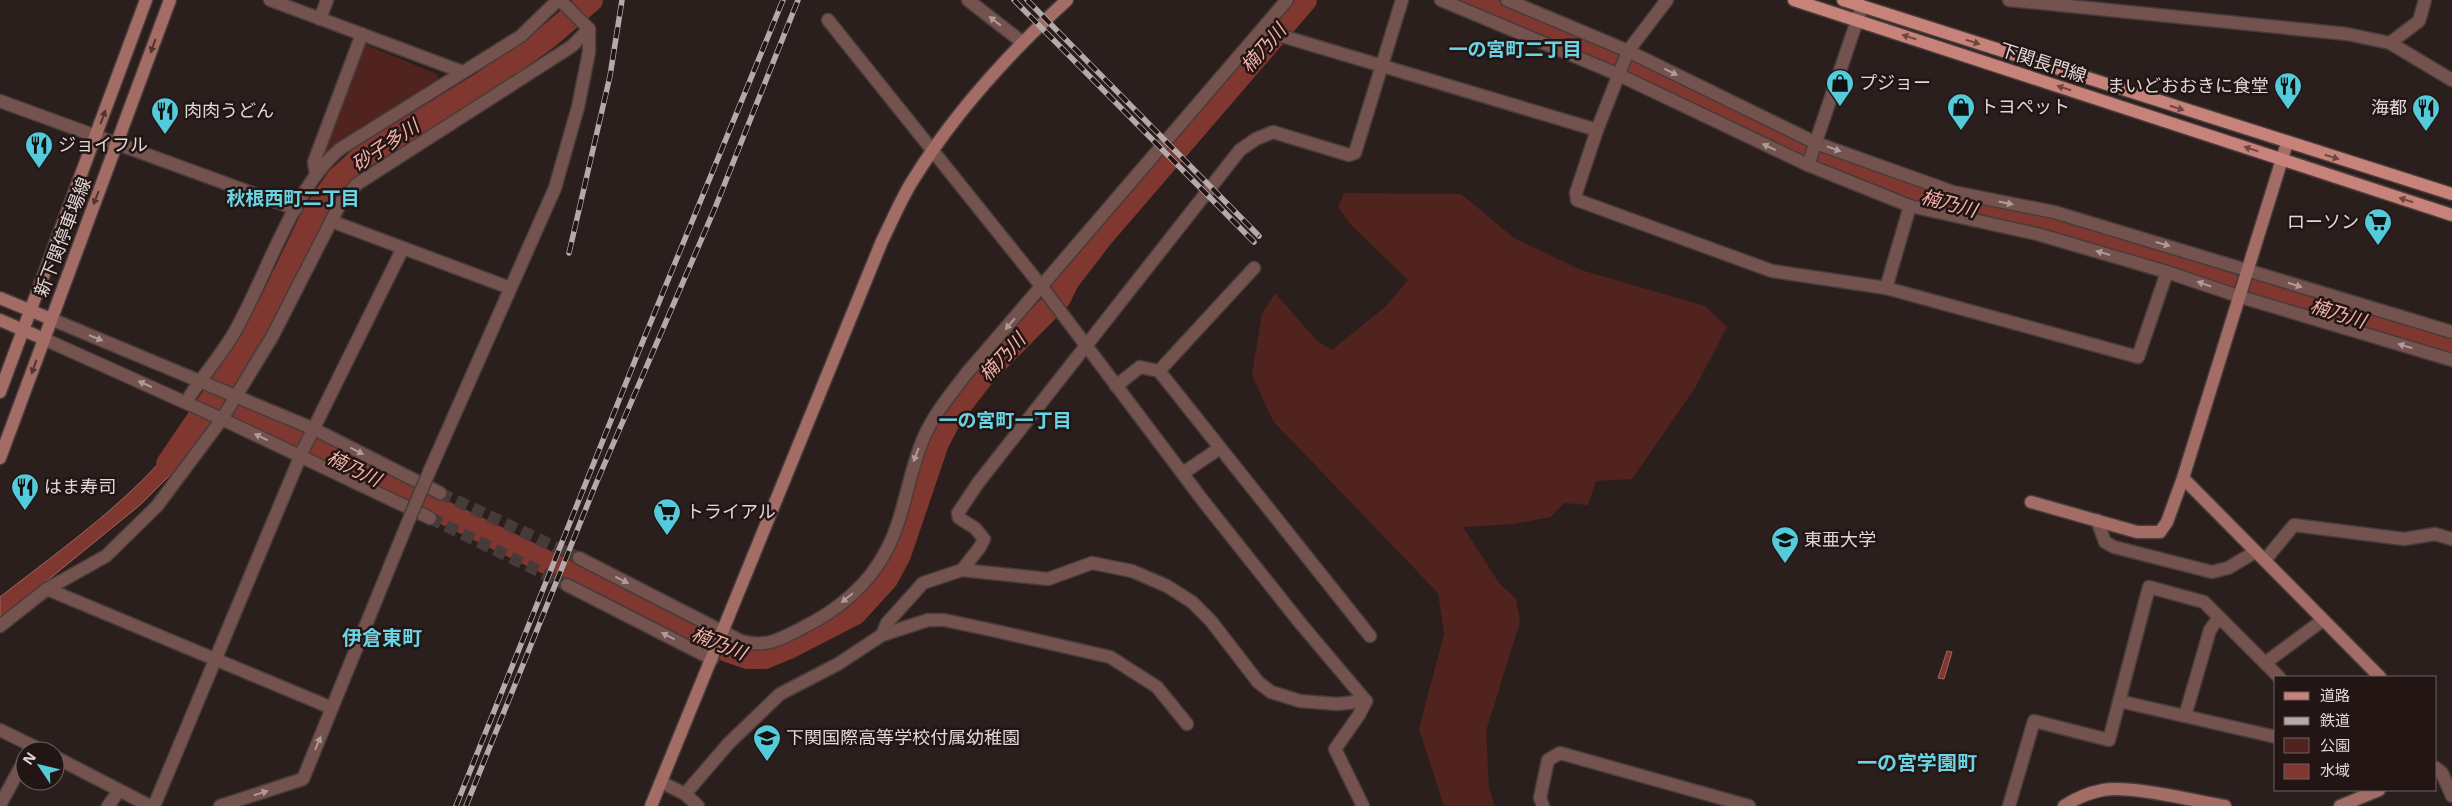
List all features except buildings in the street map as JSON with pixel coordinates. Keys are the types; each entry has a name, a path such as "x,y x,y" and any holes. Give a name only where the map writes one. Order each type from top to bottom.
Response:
{"main road":[{"name":"下関長門線","path":"1794,0 2452,215"},
{"name":"下関長門線","path":"1857,3 2287,143 2452,194"}],"street":[{"name":"新下関停車場線","path":"0,392 146,0"},
{"name":"新下関停車場線","path":"0,458 170,0"},
{"path":"270,0 463,72"},
{"path":"320,18 327,0"},
{"path":"968,0 1022,42"},
{"path":"650,806 724,632 882,241 912,182 960,112 1022,42 1067,0"},
{"path":"579,558 742,641 754,644 772,643 829,613 872,574 888,548 924,435 941,406 966,374 1287,0"},
{"path":"962,570 984,539 975,528 959,518 958,513 978,483 1240,150 1256,139 1273,132 1349,155 1355,153 1380,66 1402,0"},
{"path":"1442,0 1617,74 1808,165 1910,206 2037,234 2242,294 2452,360"},
{"path":"1507,0 1628,51 1816,143 1953,192 2054,212 2452,332"},
{"path":"1667,0 1628,51 1617,74 1576,193 1578,200 1772,271 1886,288 2138,357 2167,272"},
{"path":"2009,0 2347,34 2390,43 2452,80"},
{"path":"2390,43 2419,21 2425,0"},
{"path":"188,403 233,334 296,209 325,162 340,149 521,36 561,1 587,26 589,52 578,107 555,188 430,470 303,779 220,806"},
{"path":"1808,165 1856,20 1857,3"},
{"path":"828,20 1042,287 1085,346 1301,624 1366,701"},
{"path":"0,626 46,588 106,556 157,506 221,417 272,337 341,202 357,184 572,46 587,26"},
{"path":"1262,30 1597,130"},
{"path":"316,174 314,162 362,34"},
{"path":"0,100 296,209"},
{"path":"2031,502 2137,532 2160,532 2167,522 2183,478 2242,294 2287,143"},
{"path":"1886,288 1910,206"},
{"path":"331,221 510,288"},
{"path":"154,806 302,453 403,248"},
{"path":"1159,371 1254,268"},
{"path":"0,298 202,381 440,493"},
{"path":"0,320 302,453 430,518"},
{"path":"1116,386 1140,367 1159,371 1370,636"},
{"path":"1183,473 1220,448"},
{"path":"2183,478 2379,676"},
{"path":"2097,520 2105,542 2114,547 2212,572 2260,556 2294,525 2404,539 2435,534 2452,539"},
{"path":"882,635 887,623 923,584 962,570 1048,579 1092,563 1132,571 1167,586 1192,602 1211,621 1258,682 1271,692 1300,701 1337,704 1366,701"},
{"path":"567,585 712,659"},
{"path":"2009,806 2034,721 2109,740 2149,587 2204,602 2278,676"},
{"path":"46,588 332,708"},
{"path":"2185,716 2210,630 2219,617"},
{"path":"686,794 730,743 780,694 838,664 882,635 928,620 944,620 1069,646 1110,657 1157,687 1187,724"},
{"path":"2265,663 2323,620"},
{"path":"1363,806 1335,748 1359,715 1366,701"},
{"path":"2119,702 2274,737"},
{"path":"0,730 20,741"},
{"path":"1543,806 1540,798 1548,760 1560,753 1749,806"},
{"path":"65,763 150,806"},
{"path":"2437,769 2442,773 2452,796"},
{"path":"0,805 15,777"},
{"path":"660,782 686,794 698,806"},
{"path":"2064,806 2082,795 2105,789 2137,791 2225,806"},
{"path":"108,806 119,791"},
{"path":"2340,806 2374,791"}],"green space":[{"path":"364,44 437,74 438,82 323,157 319,153"},
{"path":"1344,193 1461,194 1514,238 1581,270 1705,306 1727,327 1695,388 1632,479 1596,481 1588,505 1564,503 1551,517 1513,524 1463,527 1499,583 1516,599 1520,622 1486,731 1489,789 1495,806 1444,806 1419,729 1444,634 1438,593 1273,421 1252,375 1262,314 1275,293 1317,341 1332,350 1385,307 1408,280 1351,225 1338,207"}],"water":[{"path":"183,435 194,445 177,468 140,505 0,619 0,597 120,502 163,459"},
{"path":"1947,651 1952,652 1944,679 1938,678"}],"waterway":[{"name":"砂子多川","path":"168,464 246,349 273,299 315,212 338,179 361,158 482,84 549,36 591,0"},
{"name":"楠乃川","path":"213,400 727,650 747,657 765,657 787,648 855,613 886,579 899,555 937,443 950,418 985,373 1059,298 1068,280 1101,237 1305,0"},
{"name":"楠乃川","path":"1467,0 1612,60 1895,188 1973,211 2020,218 2452,347"}],"tunnel":[{"path":"440,493 579,558"},
{"path":"430,518 567,585"}],"railway":[{"path":"569,253 610,76 622,0"},
{"path":"456,806 636,358 783,0"},
{"path":"466,806 595,486 715,208 798,0"},
{"path":"1014,0 1254,242"},
{"path":"1027,0 1259,236"}],"place":[{"name":"プジョー","path":"1840,107"},
{"name":"まいどおおきに食堂","path":"2288,110"},
{"name":"トヨペット","path":"1961,131"},
{"name":"海都","path":"2426,132"},
{"name":"肉肉うどん","path":"165,135"},
{"name":"ジョイフル","path":"39,169"},
{"name":"ローソン","path":"2378,246"},
{"name":"はま寿司","path":"25,511"},
{"name":"トライアル","path":"667,536"},
{"name":"東亜大学","path":"1785,564"},
{"name":"下関国際高等学校付属幼稚園","path":"767,762"}],"district":[{"name":"一の宮町二丁目","path":"1515,49"},
{"name":"秋根西町二丁目","path":"293,198"},
{"name":"一の宮町一丁目","path":"1005,420"},
{"name":"伊倉東町","path":"382,638"},
{"name":"一の宮学園町","path":"1917,763"}]}
